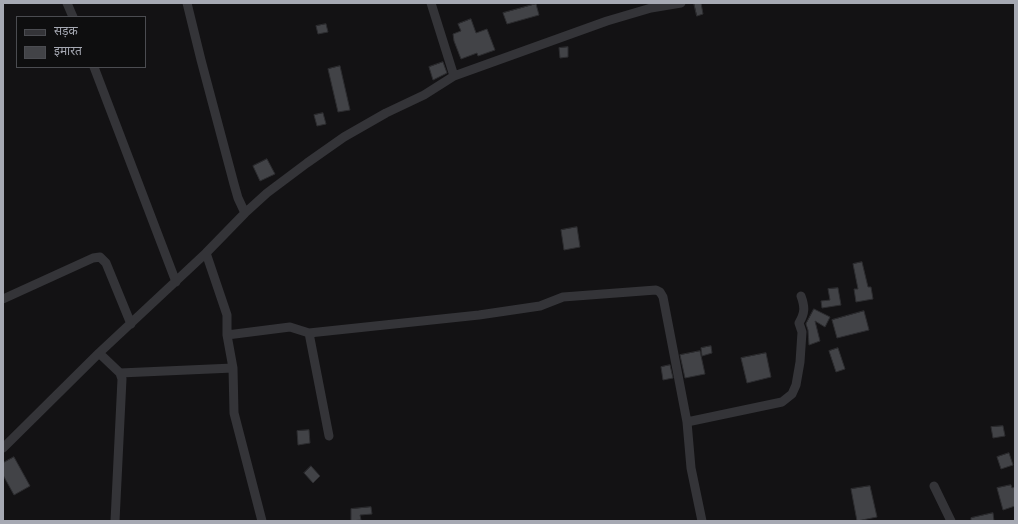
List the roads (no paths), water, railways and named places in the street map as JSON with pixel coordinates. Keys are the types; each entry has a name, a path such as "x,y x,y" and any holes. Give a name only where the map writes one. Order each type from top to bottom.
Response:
{"street":[{"path":"67,3 73,16"},
{"path":"187,3 234,184 238,198 245,213"},
{"path":"431,3 454,76"},
{"path":"3,448 99,354 206,253 245,213 267,193 344,137 386,113 424,95 454,76 607,21 651,8 681,3"},
{"path":"94,68 176,282"},
{"path":"206,253 227,315 227,335 233,368 234,413 262,521"},
{"path":"3,299 93,258 100,257 106,263 131,324"},
{"path":"227,335 290,327 309,333 471,316 540,306 563,297 656,290 660,292 663,297 687,422 691,468 702,521"},
{"path":"687,422 782,402 792,394 796,385 800,362 802,332 799,323 803,317 805,308 801,296"},
{"path":"309,333 329,436"},
{"path":"99,354 120,373 122,380 115,521"},
{"path":"120,373 233,368"},
{"path":"934,486 950,521"}]}
